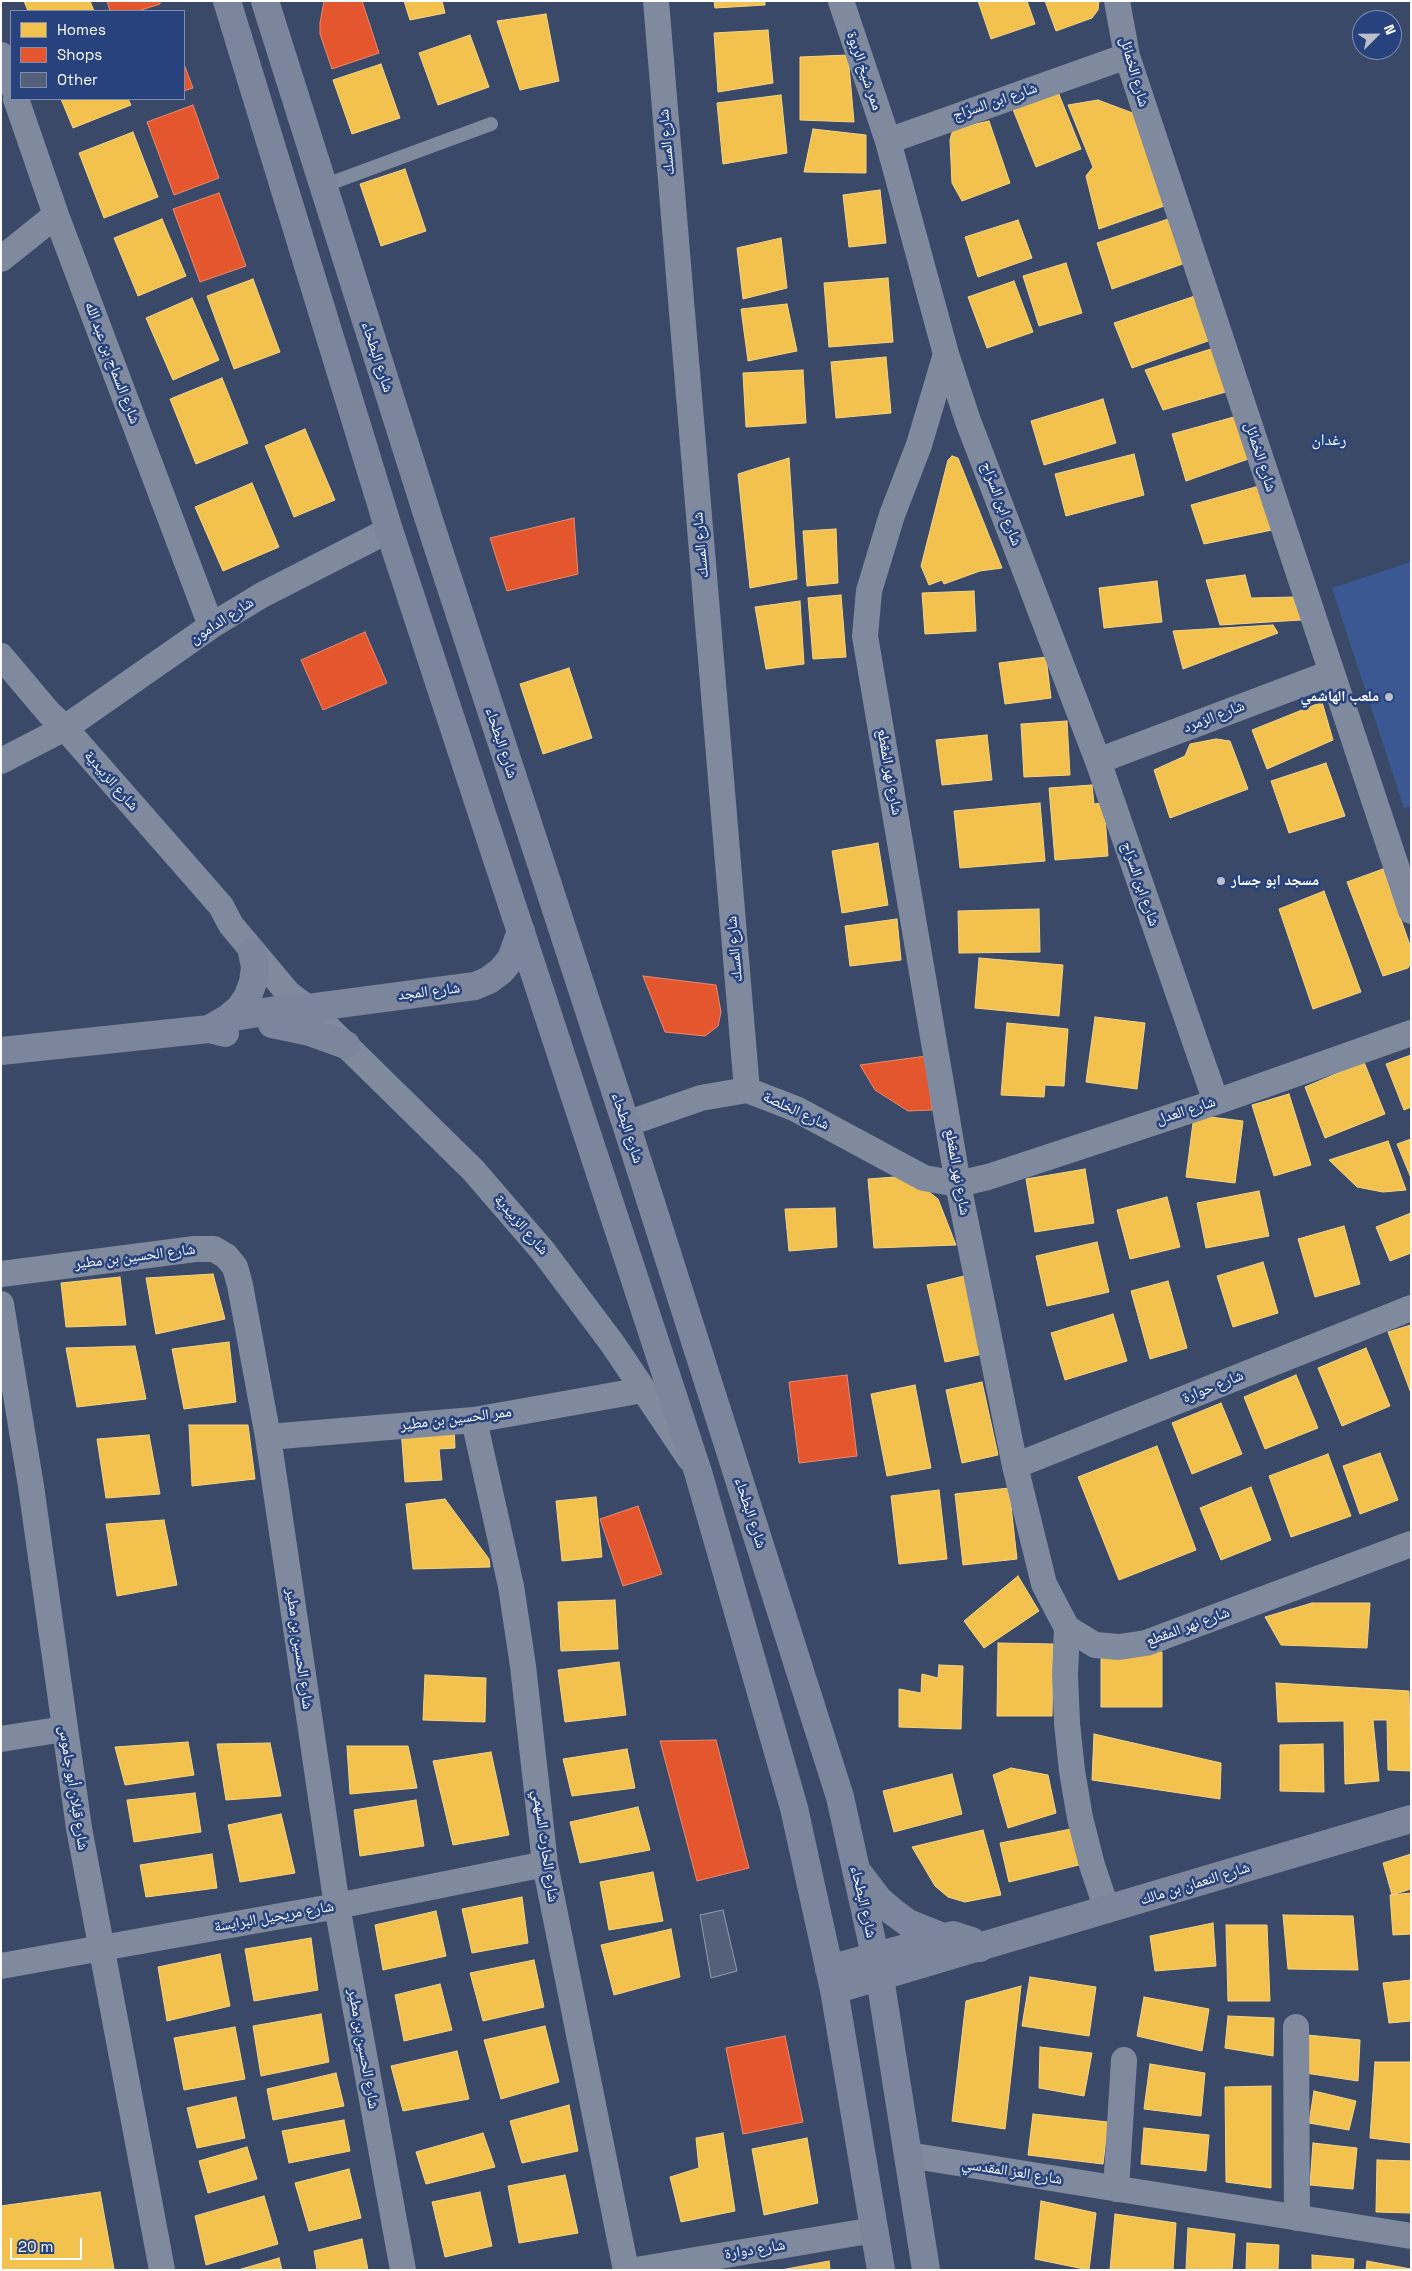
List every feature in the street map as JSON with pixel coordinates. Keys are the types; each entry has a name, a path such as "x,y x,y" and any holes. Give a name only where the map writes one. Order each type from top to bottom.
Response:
{"street":[{"path":"227,1 389,530 698,1472 794,1808 832,1980 881,2270"},
{"name":"شارع البطحاء","path":"265,1 322,186 626,1124 840,1797 878,1967 926,2270"},
{"name":"شارع المسك","path":"656,1 747,1090"},
{"name":"ممر شيخ الربوة","path":"841,1 888,140"},
{"name":"شارع الخمائل","path":"1117,1 1127,56 1411,911"},
{"path":"1,55 10,81"},
{"name":"شارع ابن السرّاج","path":"1127,56 888,140 946,354 968,421 1098,761 1216,1102"},
{"name":"شارع السماح بن عبد الله","path":"16,100 56,215 211,626"},
{"path":"1,259 56,215"},
{"name":"شارع نهر المقطع","path":"946,354 919,445 892,515 869,592 866,636 958,1184 1015,1466 1044,1584 1067,1628 1095,1644 1119,1647 1146,1643 1411,1544"},
{"path":"389,530 428,517"},
{"name":"شارع الدامون","path":"1,761 65,728 211,626 278,586 389,530"},
{"name":"شارع الزبيدية","path":"1,656 49,713 65,728 221,906 231,925 289,994 308,1008 473,1170 543,1250 612,1343 698,1472"},
{"name":"شارع الزمرد","path":"1098,761 1331,673"},
{"name":"شارع الزبيدية","path":"221,906 241,917 255,932 305,991 308,999 308,1008"},
{"name":"شارع المجد","path":"1,1051 218,1023 294,1007 308,1008 475,986 489,980 501,971 511,959 517,946 520,931"},
{"path":"218,1023 240,1008 248,996 253,982 255,967 252,952"},
{"name":"شارع المجد","path":"218,1023 224,1034 231,1033 302,1016 308,1008"},
{"path":"272,1024 310,1032 346,1045"},
{"name":"شارع العدل","path":"958,1184 988,1177 1216,1102 1411,1033"},
{"name":"شارع الخلصة","path":"626,1124 701,1098 747,1090 796,1109 924,1178 958,1184"},
{"name":"شارع الحسين بن مطير","path":"1,1274 195,1249 214,1249 226,1256 234,1267 240,1285 268,1438 337,1906 403,2270"},
{"name":"شارع قبلان أبو جاموس","path":"1,1304 31,1486 64,1729 101,1948 162,2270"},
{"name":"شارع حوارة","path":"1015,1466 1411,1308"},
{"name":"ممر الحسين بن مطير","path":"268,1438 474,1420 643,1390"},
{"name":"شارع الحارث السهمي","path":"474,1420 511,1586 523,1666 545,1864 626,2270"},
{"path":"1067,1628 1065,1675 1072,1771 1080,1818 1107,1910"},
{"path":"1,1738 64,1729"},
{"name":"شارع النعمان بن مالك","path":"832,1980 878,1967 980,1948 1411,1819"},
{"name":"شارع مريحيل البرايسة","path":"1,1966 337,1906 545,1864"},
{"path":"856,1870 866,1886 893,1912 908,1923 942,1937"},
{"name":"شارع النعمان بن مالك","path":"878,1967 942,1937 953,1935 963,1937 972,1941 980,1948"},
{"path":"1296,2027 1297,2218"},
{"path":"1116,2189 1124,2060"},
{"name":"شارع العز المقدسي","path":"908,2155 1411,2236"},
{"name":"شارع دوارة","path":"636,2270 874,2230"}],"lane":[{"path":"322,186 491,124"}],"shaded area":[{"name":"ملعب الهاشمي","path":"1411,562 1411,806 1404,808 1332,588"}],"building: Homes":[{"path":"24,1 90,1 94,10 28,10"},
{"path":"404,1 442,1 445,13 410,20"},
{"path":"714,1 765,1 765,5 715,8"},
{"path":"978,1 1027,1 1035,24 991,39"},
{"path":"1045,1 1099,1 1098,10 1092,18 1056,31"},
{"path":"546,14 559,81 520,90 497,21"},
{"path":"768,30 773,83 718,92 714,33"},
{"path":"470,35 489,87 438,105 419,53"},
{"path":"848,55 854,122 800,120 800,57"},
{"path":"381,64 400,118 352,134 333,80"},
{"path":"1058,92 1081,149 1036,167 1012,107"},
{"path":"781,95 787,153 723,164 717,103"},
{"path":"61,100 128,100 131,105 73,128"},
{"path":"1098,100 1138,115 1167,205 1099,229 1086,176 1093,167 1068,105"},
{"path":"989,121 1010,183 962,201 952,183 950,140 953,129"},
{"path":"813,129 866,135 866,173 804,172"},
{"path":"133,132 158,197 104,218 79,153"},
{"path":"405,169 426,231 381,246 360,184"},
{"path":"880,190 886,243 849,247 843,195"},
{"path":"1177,216 1191,261 1112,289 1097,243"},
{"path":"162,219 186,276 138,296 114,238"},
{"path":"1018,220 1032,258 978,277 965,237"},
{"path":"781,238 787,288 743,299 737,248"},
{"path":"1066,263 1082,313 1039,326 1023,276"},
{"path":"888,278 893,342 829,347 824,283"},
{"path":"253,279 280,352 234,369 207,296"},
{"path":"1014,281 1033,332 987,348 968,297"},
{"path":"1195,296 1208,341 1132,368 1114,323"},
{"path":"192,298 219,360 173,380 146,318"},
{"path":"787,304 797,351 748,361 741,309"},
{"path":"1217,347 1229,391 1163,410 1145,370"},
{"path":"886,357 891,413 836,418 831,362"},
{"path":"803,370 806,423 746,427 743,373"},
{"path":"222,378 248,443 196,464 170,399"},
{"path":"1103,399 1116,443 1044,465 1031,421"},
{"path":"1241,415 1254,457 1186,481 1172,434"},
{"path":"305,429 335,500 294,517 265,446"},
{"path":"1134,454 1144,495 1066,516 1055,474"},
{"path":"952,456 958,458 1002,568 980,571 944,584 942,580 929,585 921,566 948,460"},
{"path":"789,458 797,579 750,588 738,474"},
{"path":"252,483 279,547 223,571 195,507"},
{"path":"1259,486 1277,529 1204,544 1191,505"},
{"path":"836,529 838,583 807,586 803,531"},
{"path":"1245,575 1251,598 1296,597 1301,620 1220,625 1206,580"},
{"path":"1157,581 1162,622 1104,628 1099,588"},
{"path":"974,591 976,631 925,634 922,593"},
{"path":"841,595 846,657 813,659 808,598"},
{"path":"800,601 804,664 766,669 755,607"},
{"path":"1273,625 1278,633 1183,669 1173,631"},
{"path":"1046,657 1051,698 1005,704 999,663"},
{"path":"569,668 592,738 543,754 520,684"},
{"path":"1322,702 1333,740 1267,769 1252,730"},
{"path":"1067,721 1070,775 1024,777 1021,724"},
{"path":"987,735 992,780 942,785 936,740"},
{"path":"1216,739 1230,741 1248,789 1170,818 1154,770 1185,756 1190,744"},
{"path":"1326,763 1345,816 1289,833 1271,781"},
{"path":"1092,785 1094,804 1104,803 1108,856 1055,860 1049,788"},
{"path":"1040,803 1045,861 960,868 954,811"},
{"path":"878,843 888,905 842,913 832,851"},
{"path":"1383,869 1411,948 1411,963 1408,968 1383,976 1347,882"},
{"path":"1324,891 1361,992 1313,1009 1279,909"},
{"path":"1039,909 1040,952 959,953 958,911"},
{"path":"897,919 901,960 850,966 845,926"},
{"path":"979,958 1063,965 1059,1016 975,1008"},
{"path":"1095,1017 1145,1023 1137,1089 1086,1082"},
{"path":"1007,1023 1068,1029 1064,1086 1045,1085 1044,1097 1001,1095"},
{"path":"1411,1055 1411,1107 1404,1110 1386,1064"},
{"path":"1364,1062 1385,1114 1325,1138 1305,1087"},
{"path":"1289,1094 1311,1165 1274,1176 1252,1105"},
{"path":"1194,1115 1243,1121 1235,1183 1186,1177"},
{"path":"1411,1139 1411,1178 1397,1144"},
{"path":"1388,1141 1406,1190 1383,1192 1357,1187 1329,1160"},
{"path":"1085,1169 1094,1223 1035,1232 1026,1179"},
{"path":"909,1176 938,1199 956,1245 874,1248 868,1179"},
{"path":"1259,1191 1269,1236 1206,1248 1197,1203"},
{"path":"1167,1197 1180,1247 1130,1259 1117,1210"},
{"path":"835,1208 837,1247 789,1251 785,1209"},
{"path":"1411,1213 1411,1253 1390,1261 1376,1227"},
{"path":"1344,1226 1360,1284 1315,1297 1298,1239"},
{"path":"1097,1242 1109,1292 1047,1306 1036,1256"},
{"path":"1263,1262 1278,1313 1233,1327 1217,1276"},
{"path":"213,1274 225,1319 156,1334 146,1278"},
{"path":"964,1276 983,1354 945,1362 927,1285"},
{"path":"120,1277 126,1325 66,1327 61,1283"},
{"path":"1168,1281 1187,1348 1150,1359 1131,1291"},
{"path":"1113,1314 1127,1361 1065,1380 1051,1333"},
{"path":"1411,1325 1411,1393 1388,1332"},
{"path":"229,1342 236,1402 184,1409 172,1349"},
{"path":"135,1346 146,1399 77,1407 66,1348"},
{"path":"1366,1348 1390,1406 1342,1426 1318,1368"},
{"path":"1296,1375 1318,1428 1265,1449 1244,1397"},
{"path":"982,1382 998,1455 962,1463 946,1390"},
{"path":"915,1385 931,1468 887,1476 871,1394"},
{"path":"1221,1403 1242,1454 1192,1474 1172,1423"},
{"path":"189,1425 248,1425 255,1479 192,1486"},
{"path":"454,1425 455,1448 439,1449 442,1480 405,1482 401,1429"},
{"path":"149,1435 160,1494 106,1498 97,1439"},
{"path":"1157,1446 1196,1550 1119,1580 1078,1477"},
{"path":"1380,1453 1398,1500 1360,1514 1343,1466"},
{"path":"1328,1454 1351,1516 1291,1537 1269,1476"},
{"path":"1251,1487 1271,1540 1221,1560 1200,1508"},
{"path":"1009,1488 1017,1559 963,1565 955,1494"},
{"path":"939,1490 947,1559 899,1564 891,1496"},
{"path":"596,1497 602,1557 562,1561 556,1501"},
{"path":"445,1499 489,1559 490,1567 413,1569 406,1504"},
{"path":"164,1520 177,1585 117,1596 106,1524"},
{"path":"1018,1576 1039,1611 984,1648 964,1621"},
{"path":"615,1600 618,1649 561,1651 558,1602"},
{"path":"1312,1603 1370,1603 1367,1648 1281,1645 1265,1617"},
{"path":"998,1643 1053,1644 1052,1716 997,1716"},
{"path":"1101,1651 1162,1652 1162,1707 1101,1707"},
{"path":"619,1662 626,1715 565,1722 558,1670"},
{"path":"939,1665 963,1666 961,1729 899,1727 899,1689 921,1693 922,1674 938,1678"},
{"path":"425,1675 486,1678 485,1722 423,1720"},
{"path":"1276,1683 1409,1691 1411,1771 1388,1770 1387,1720 1373,1720 1379,1781 1345,1784 1344,1721 1278,1722"},
{"path":"1094,1734 1221,1763 1220,1799 1092,1780"},
{"path":"188,1742 194,1775 125,1785 115,1747"},
{"path":"270,1743 281,1796 226,1800 217,1744"},
{"path":"1323,1744 1324,1792 1280,1791 1280,1745"},
{"path":"347,1746 408,1746 417,1788 350,1794"},
{"path":"627,1749 635,1788 572,1796 563,1759"},
{"path":"491,1752 509,1835 453,1845 433,1761"},
{"path":"1011,1768 1048,1775 1056,1813 1008,1828 993,1775"},
{"path":"952,1774 962,1814 894,1832 883,1791"},
{"path":"195,1793 201,1832 134,1842 127,1800"},
{"path":"416,1800 424,1846 360,1856 354,1810"},
{"path":"638,1807 650,1850 580,1863 570,1822"},
{"path":"281,1814 295,1873 240,1882 228,1825"},
{"path":"1076,1828 1083,1864 1009,1882 1000,1843"},
{"path":"983,1830 1001,1895 965,1902 948,1897 935,1886 912,1847"},
{"path":"212,1854 217,1888 146,1897 140,1865"},
{"path":"1411,1854 1411,1889 1392,1895 1383,1863"},
{"path":"653,1872 663,1921 609,1930 600,1882"},
{"path":"1411,1893 1411,1934 1393,1935 1390,1895"},
{"path":"522,1897 528,1943 472,1953 462,1909"},
{"path":"436,1911 446,1956 383,1970 375,1925"},
{"path":"1283,1915 1353,1916 1358,1970 1288,1969"},
{"path":"1213,1923 1216,1966 1155,1971 1150,1936"},
{"path":"1226,1925 1267,1925 1270,2001 1228,2001"},
{"path":"671,1929 680,1977 614,1995 601,1945"},
{"path":"311,1938 318,1990 254,2001 245,1949"},
{"path":"220,1954 230,2006 167,2021 158,1967"},
{"path":"534,1960 544,2007 483,2021 470,1973"},
{"path":"1030,1977 1096,1987 1089,2036 1022,2026"},
{"path":"1411,1980 1411,2021 1389,2023 1383,1983"},
{"path":"440,1984 452,2030 404,2041 395,1995"},
{"path":"1021,1986 1005,2129 952,2121 966,2001"},
{"path":"1144,1997 1209,2009 1202,2051 1137,2036"},
{"path":"321,2014 329,2062 261,2076 253,2026"},
{"path":"1228,2016 1274,2018 1273,2056 1225,2048"},
{"path":"545,2026 559,2082 501,2099 484,2040"},
{"path":"235,2027 245,2079 184,2090 174,2038"},
{"path":"1307,2035 1360,2040 1358,2081 1305,2073"},
{"path":"1040,2047 1092,2053 1084,2096 1039,2088"},
{"path":"457,2051 469,2099 403,2111 391,2066"},
{"path":"1375,2062 1411,2062 1411,2143 1370,2138"},
{"path":"1150,2064 1205,2073 1201,2116 1144,2109"},
{"path":"336,2073 344,2106 273,2120 267,2089"},
{"path":"1271,2086 1271,2188 1226,2182 1225,2087"},
{"path":"1314,2091 1356,2101 1349,2130 1309,2123"},
{"path":"236,2097 245,2138 197,2148 187,2108"},
{"path":"569,2105 578,2151 522,2163 510,2121"},
{"path":"1033,2114 1108,2122 1103,2164 1028,2155"},
{"path":"344,2120 350,2151 289,2163 282,2131"},
{"path":"1144,2128 1209,2135 1206,2171 1141,2164"},
{"path":"483,2133 495,2167 426,2184 416,2152"},
{"path":"723,2133 735,2211 681,2222 670,2177 699,2168 696,2138"},
{"path":"807,2138 818,2203 764,2215 752,2149"},
{"path":"1313,2143 1357,2148 1353,2189 1310,2185"},
{"path":"247,2147 257,2179 208,2193 199,2161"},
{"path":"1377,2160 1411,2161 1411,2213 1376,2212"},
{"path":"349,2169 361,2218 309,2231 295,2183"},
{"path":"565,2175 578,2233 519,2243 508,2186"},
{"path":"100,2192 114,2269 1,2270 1,2206"},
{"path":"480,2192 492,2246 445,2257 432,2202"},
{"path":"264,2196 278,2244 206,2265 195,2216"},
{"path":"1041,2201 1096,2213 1089,2270 1035,2259"},
{"path":"1115,2214 1176,2223 1173,2270 1110,2270"},
{"path":"1188,2228 1235,2234 1232,2270 1186,2270"},
{"path":"362,2239 368,2270 317,2270 314,2251"},
{"path":"1247,2243 1279,2245 1278,2270 1246,2270"},
{"path":"1312,2255 1354,2259 1353,2270 1312,2270"},
{"path":"279,2258 282,2270 238,2270"},
{"path":"829,2261 830,2270 781,2270"},
{"path":"1367,2261 1411,2269 1411,2270 1366,2270"}],"building: Shops":[{"path":"107,1 160,1 160,4 141,10 110,10"},
{"path":"324,1 362,1 379,53 332,69 320,34"},
{"path":"185,67 193,88 185,91"},
{"path":"193,105 219,178 174,195 147,122"},
{"path":"219,193 246,266 200,282 173,209"},
{"path":"574,518 578,574 507,591 490,538"},
{"path":"365,632 387,683 323,710 301,660"},
{"path":"643,976 716,985 721,1012 718,1026 705,1036 665,1032"},
{"path":"926,1056 932,1110 908,1111 875,1090 860,1065"},
{"path":"847,1375 857,1456 799,1463 789,1382"},
{"path":"638,1506 662,1574 623,1586 600,1519"},
{"path":"716,1740 749,1868 697,1881 660,1741"},
{"path":"785,2036 803,2122 743,2134 726,2048"}],"building: Other":[{"path":"723,1910 737,1971 711,1978 700,1915"}],"place":[{"name":"ملعب الهاشمي","path":"1389,697"},
{"name":"مسجد ابو جسار","path":"1221,881"}],"district":[{"name":"رغدان","path":"1329,441"}]}
